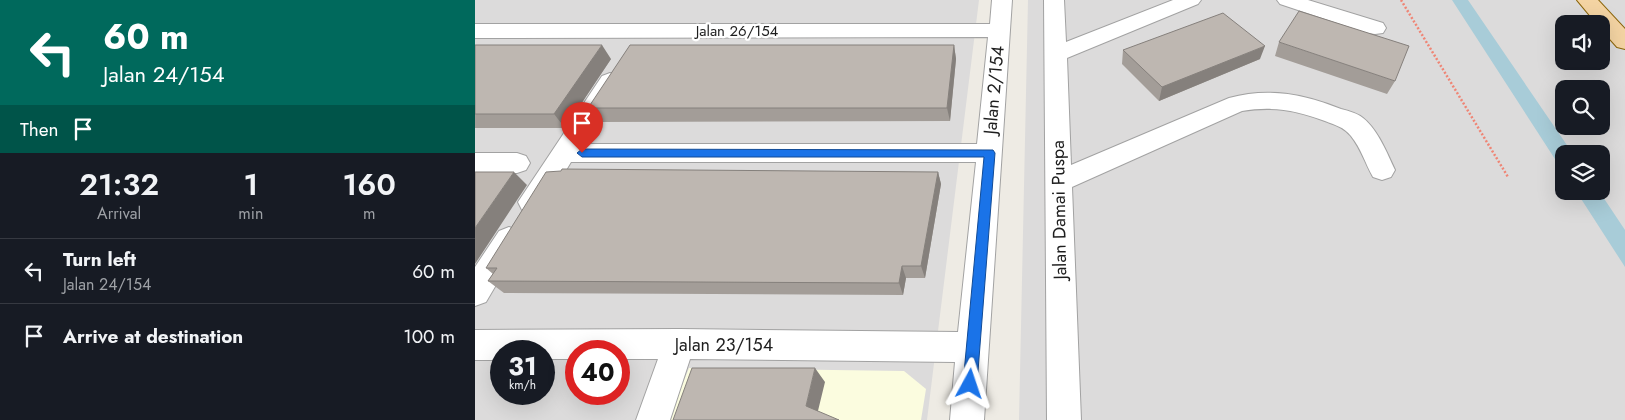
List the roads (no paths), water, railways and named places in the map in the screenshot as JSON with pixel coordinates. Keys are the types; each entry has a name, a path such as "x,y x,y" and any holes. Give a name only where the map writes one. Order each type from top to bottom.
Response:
{"main road":[{"path":"1587,0 1625,42"}],"street":[{"name":"Jalan 2/154","path":"967,420 1002,0"},
{"name":"Jalan Damai Puspa","path":"1055,0 1064,420"},
{"path":"1056,54 1191,0"},
{"path":"1287,0 1375,28"},
{"name":"Jalan 26/154","path":"475,31 999,30"},
{"path":"475,292 643,31"},
{"path":"1059,181 1237,104 1264,99 1291,100 1319,108 1354,124 1365,138 1383,170"},
{"path":"563,153 989,153"},
{"path":"475,163 517,163"},
{"path":"653,420 679,344"},
{"name":"Jalan 23/154","path":"475,345 679,344 973,347"}],"water":[{"path":"1452,0 1468,0 1555,128 1555,135 1560,135 1567,145 1555,145 1555,159"},
{"path":"1582,200 1605,200 1625,230 1625,267"}]}
